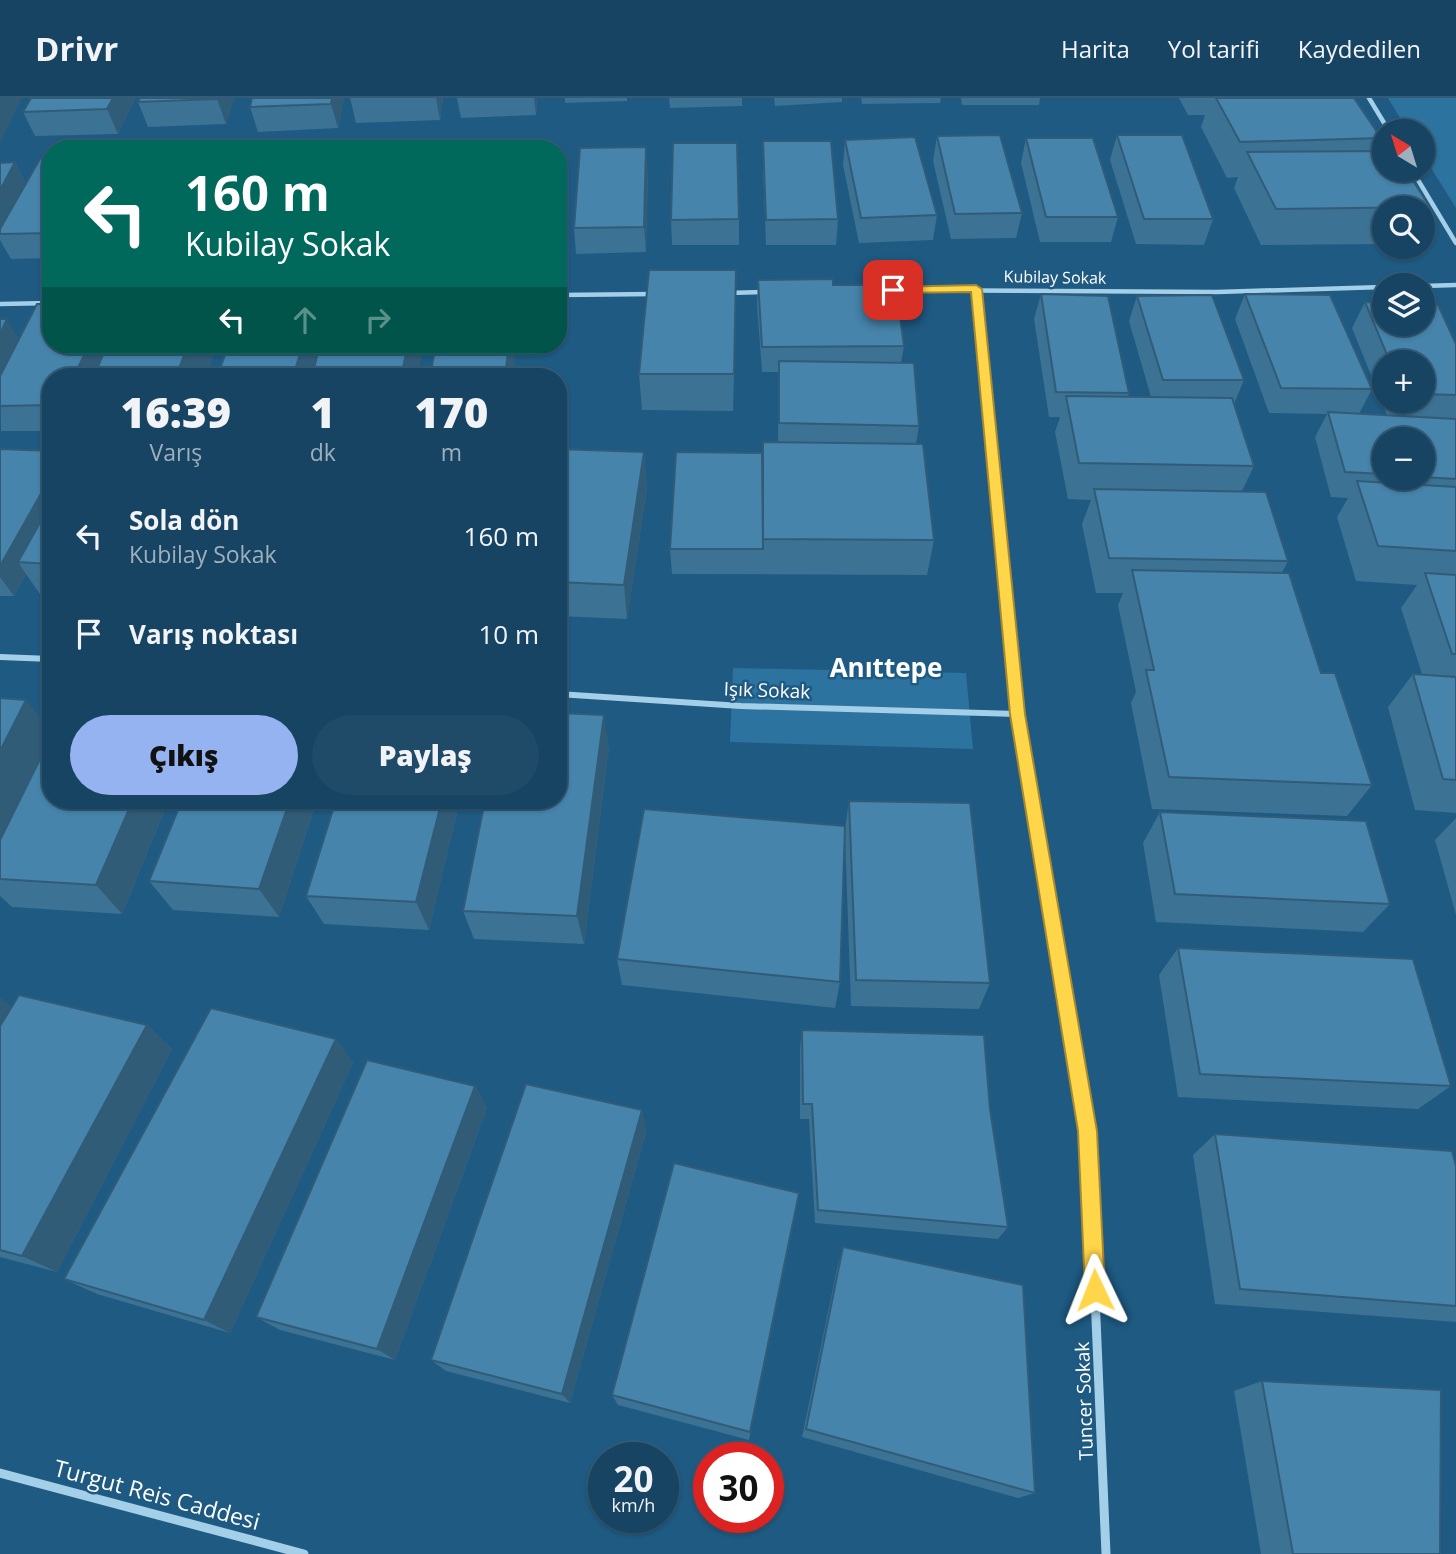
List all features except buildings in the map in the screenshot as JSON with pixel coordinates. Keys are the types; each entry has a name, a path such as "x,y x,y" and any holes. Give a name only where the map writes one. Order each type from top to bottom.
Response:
{"street":[{"path":"1369,98 1382,119"},
{"path":"1419,182 1456,243"},
{"path":"1435,286 1456,285"},
{"name":"Kubilay Sokak","path":"879,290 1217,292 1372,287"},
{"name":"Tuncer Sokak","path":"976,289 1017,714 1088,1131 1106,1554"},
{"path":"726,293 767,292"},
{"path":"567,295 670,294"},
{"path":"0,304 42,303"},
{"path":"0,657 42,659"},
{"name":"Işık Sokak","path":"567,695 741,706 1017,714"},
{"name":"Turgut Reis Caddesi","path":"0,1473 304,1554"}],"shaded area":[{"path":"1388,98 1456,98 1456,208 1435,174 1435,119 1401,119"},
{"path":"733,668 966,673 973,749 730,742"}],"district":[{"name":"Anıttepe","path":"886,668"}],"route":[{"path":"893,290 976,289 1017,714 1088,1131 1095,1290"}]}
